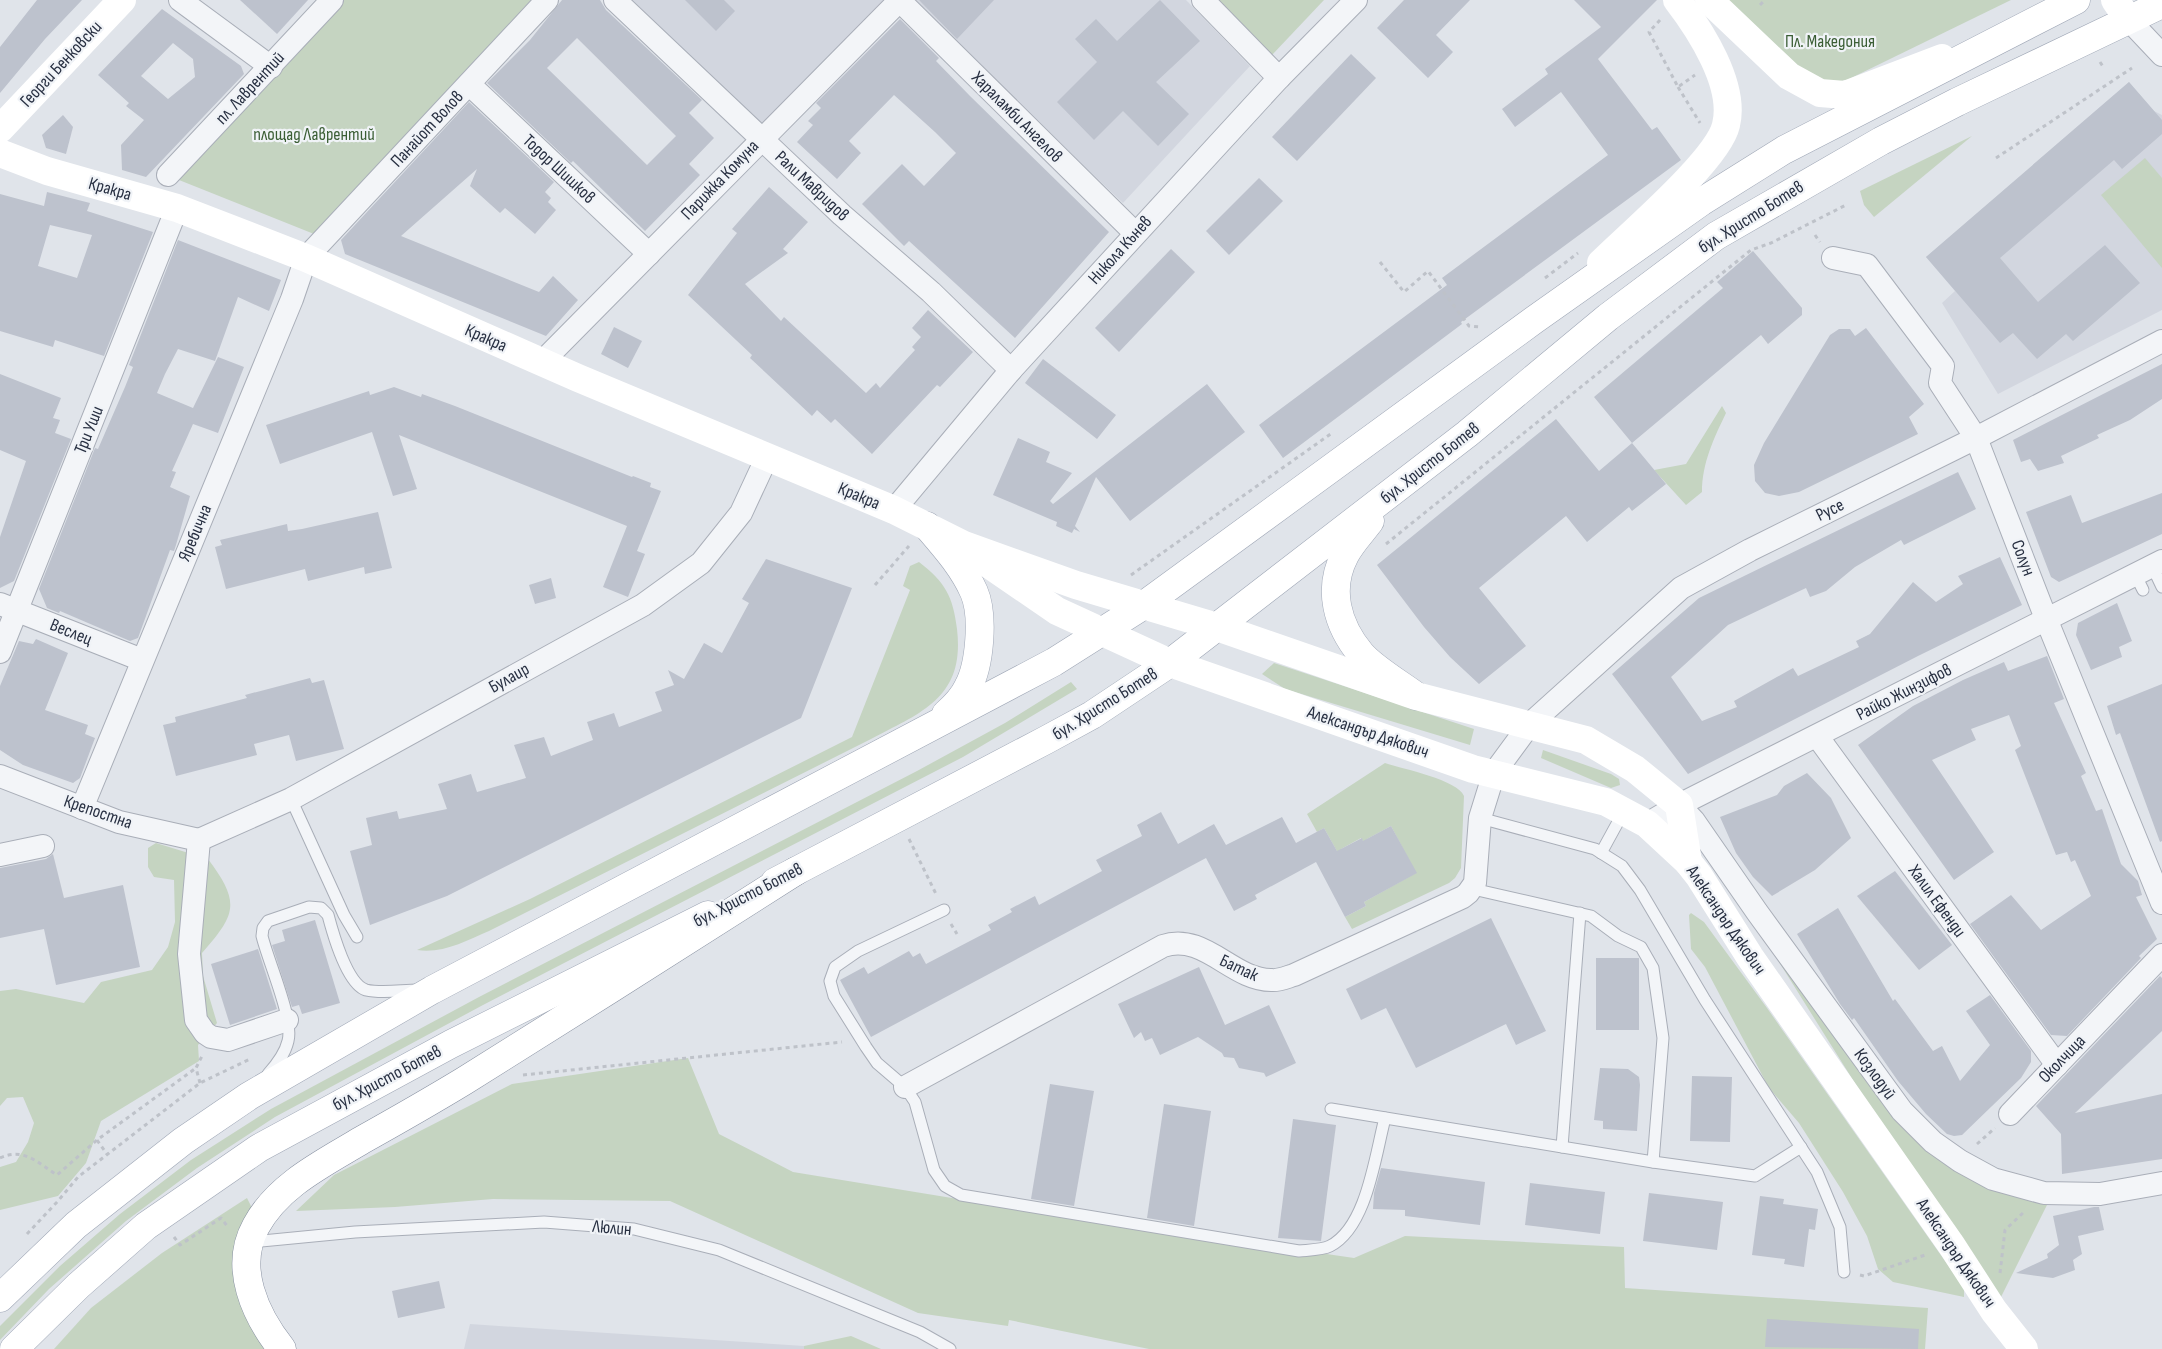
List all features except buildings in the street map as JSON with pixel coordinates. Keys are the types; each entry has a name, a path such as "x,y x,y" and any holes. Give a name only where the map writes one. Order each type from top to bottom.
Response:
{"main road":[{"name":"Георги Бенковски","path":"0,129 122,0"},
{"path":"1710,0 1789,76 1820,93 1845,94 2007,34"},
{"path":"0,1298 76,1225 183,1142 248,1096 432,990 1054,662 1144,606 1563,300 1701,202 1784,150 2076,0"},
{"path":"1563,300 1688,180 1720,136 1727,102 1723,83 1706,44 1691,18 1677,1"},
{"name":"бул. Христо Ботев","path":"14,1349 78,1286 146,1226 259,1148 451,1044 898,819 1084,719 1170,663 1394,491 1608,317 1716,236 1778,198 1880,141 2121,10 2161,3"},
{"name":"Кракра","path":"0,153 47,171 177,208 306,258 542,362 894,510 964,545 1076,585 1144,606"},
{"path":"1394,491 1345,554 1335,582 1335,596 1338,614 1362,655 1416,696"},
{"path":"928,526 960,566 975,594 980,619 976,661 969,687 957,704 935,725"},
{"name":"Кракра","path":"964,545 999,573 1056,611 1105,631"},
{"path":"1144,606 1217,627 1416,696 1586,740 1635,769 1679,805 1688,862"},
{"name":"Александър Дякович","path":"1105,631 1170,663 1473,768 1606,802 1636,817 1688,862 1756,965 1952,1246 1994,1311 2024,1349"},
{"path":"282,1349 262,1320 251,1294 247,1264 256,1227 266,1211 295,1183 319,1166 462,1082 796,871"}],"street":[{"path":"180,0 271,66"},
{"name":"пл. Лаврентий","path":"168,176 332,0"},
{"name":"Панайот Волов","path":"306,258 547,0"},
{"name":"Рали Мавридов","path":"615,0 842,215 931,292 1010,370"},
{"name":"Парижка Комуна","path":"542,362 899,0"},
{"name":"Хараламби Ангелов","path":"899,0 1135,233"},
{"path":"1203,0 1279,78"},
{"name":"Никола Кънев","path":"894,510 1010,370 1279,78 1356,0"},
{"path":"2121,10 2162,56"},
{"name":"Тодор Шишков","path":"469,84 649,254"},
{"name":"Три Уши","path":"0,652 9,607 177,208"},
{"name":"Яребична","path":"82,808 292,299 306,258"},
{"name":"Солун","path":"1833,258 1867,265 1943,366 1940,383 1976,438 2047,620 2162,903"},
{"name":"Русе","path":"1530,724 1681,588 1750,550 1976,438 2162,341"},
{"name":"Булаир","path":"199,840 290,799 643,605 702,563 741,513 767,457"},
{"name":"Райко Жинзифов","path":"1636,817 1679,805 2047,620 2148,573"},
{"name":"Веслец","path":"9,607 142,660"},
{"path":"1472,889 1475,883 1480,818 1494,773 1530,724"},
{"name":"Халил Ефенди","path":"1817,736 2057,1065"},
{"name":"Крепостна","path":"0,776 119,822 199,840"},
{"name":"Козлодуй","path":"1679,805 1694,822 1762,920 1902,1111 1933,1142 1960,1161 1993,1179 2044,1193 2100,1194 2162,1183"},
{"path":"199,840 188,954 196,1020 204,1033 211,1037 228,1040 288,1020"},
{"path":"0,855 44,846"},
{"name":"Батак","path":"906,1088 1171,943 1189,944 1256,978 1273,981 1294,975 1463,897 1472,889"},
{"name":"Околчица","path":"2010,1114 2162,955"}],"lane":[{"path":"2148,573 2162,587"},
{"path":"290,799 344,915 357,937"},
{"path":"1601,853 1636,817"},
{"path":"1480,818 1595,849 1622,866 1640,890 1705,1000 1817,1172 1840,1228 1844,1272"},
{"path":"1472,889 1580,913 1599,920 1618,936 1641,947 1653,968 1663,1038 1653,1162"},
{"path":"248,1096 280,1061 289,1040 288,1020 263,940 263,928 272,919 313,906 321,908 328,915 349,974 358,986 374,991 432,990"},
{"path":"944,910 858,951 835,967 830,981 834,996 877,1063 906,1088 916,1108 934,1170 946,1186 961,1195 1299,1251 1329,1246 1348,1231 1362,1207 1385,1118"},
{"path":"1562,1147 1580,913"},
{"path":"1331,1109 1653,1162 1755,1176 1800,1147"},
{"name":"Люлин","path":"251,1242 354,1232 544,1222 634,1229 720,1250 920,1332 950,1349"}],"path":[{"path":"1760,5 1765,0"},
{"path":"1677,1 1649,32 1678,87 1720,136"},
{"path":"1996,158 2132,68"},
{"path":"1678,87 1695,74"},
{"path":"1384,546 1751,250 1772,242 1846,206"},
{"path":"1544,280 1582,249"},
{"path":"1380,262 1404,292 1428,271 1469,326"},
{"path":"1473,333 1481,328"},
{"path":"1128,578 1335,431"},
{"path":"875,585 928,526"},
{"path":"898,819 957,934"},
{"path":"520,1075 861,1040"},
{"path":"24,1236 58,1202 78,1177 200,1083 253,1057"},
{"path":"0,1152 27,1154 57,1175 97,1140 196,1068"},
{"path":"1960,1161 2010,1114"},
{"path":"97,1140 108,1154"},
{"path":"0,1158 8,1154"},
{"path":"1994,1311 2006,1230 2044,1193"},
{"path":"180,1246 221,1218"},
{"path":"1864,1276 1952,1246"}],"shaded area":[{"path":"615,0 898,0 761,139"},
{"path":"914,0 1186,0 1250,66 1123,203 1011,97"},
{"path":"2129,82 2154,111 2162,115 2162,310 1998,394 1942,303 1955,291 1926,257"},
{"path":"470,1324 804,1346 804,1349 464,1349"}],"green space":[{"name":"площад Лаврентий","path":"341,0 538,0 319,236 174,178"},
{"path":"1217,0 1324,0 1272,55"},
{"name":"Пл. Македония","path":"1727,0 2011,0 1847,80 1828,83 1807,76"},
{"path":"1972,136 1874,217 1864,205 1860,191"},
{"path":"2145,158 2162,178 2162,268 2101,195"},
{"path":"1722,406 1726,413 1706,461 1702,492 1686,505 1654,470 1686,464"},
{"path":"919,562 941,583 950,599 957,629 958,652 954,671 947,687 923,710 871,739 489,931 445,948 426,951 417,950 530,899 852,737 910,590 903,586 910,566"},
{"path":"1274,663 1474,729 1470,745 1285,689 1262,674"},
{"path":"1071,682 1077,689 963,757 483,1005 275,1117 197,1168 126,1221 49,1289 0,1340 0,1326 60,1266 120,1214 191,1160 271,1109 479,997 917,771 1005,723"},
{"path":"1543,750 1611,774 1619,779 1620,785 1611,788 1541,758"},
{"path":"1385,763 1441,780 1460,790 1464,796 1461,868 1455,878 1449,883 1352,929 1345,917 1366,906 1364,902 1416,873 1391,826 1367,839 1365,844 1361,838 1341,849 1343,862 1324,828 1317,832 1307,814"},
{"path":"156,843 208,859 219,874 230,898 228,918 202,953 203,976 217,1023 198,1045 199,1061 101,1121 86,1163 58,1196 0,1210 0,1167 16,1162 28,1142 34,1123 23,1097 7,1098 0,1106 0,991 16,989 84,1003 101,982 152,970 168,947 175,922 174,880 154,877 148,867 148,848"},
{"path":"1691,913 1704,922 1767,1008 1964,1288 1964,1297 1893,1282 1878,1269 1867,1236 1843,1192 1799,1123 1769,1088 1705,967 1691,949 1689,915"},
{"path":"1786,952 1933,1142 2048,1203 1994,1311 1915,1179 1779,962"},
{"path":"688,1058 719,1134 793,1172 1013,1208 1354,1258 1405,1236 1624,1247 1625,1288 1928,1308 1925,1349 1149,1349 1009,1320 1008,1326 918,1313 670,1201 493,1199 395,1207 296,1211 334,1175 512,1084"},
{"path":"247,1198 254,1212 267,1349 54,1349 91,1308 162,1253"},
{"path":"851,1336 881,1349 804,1349 804,1346"}]}
